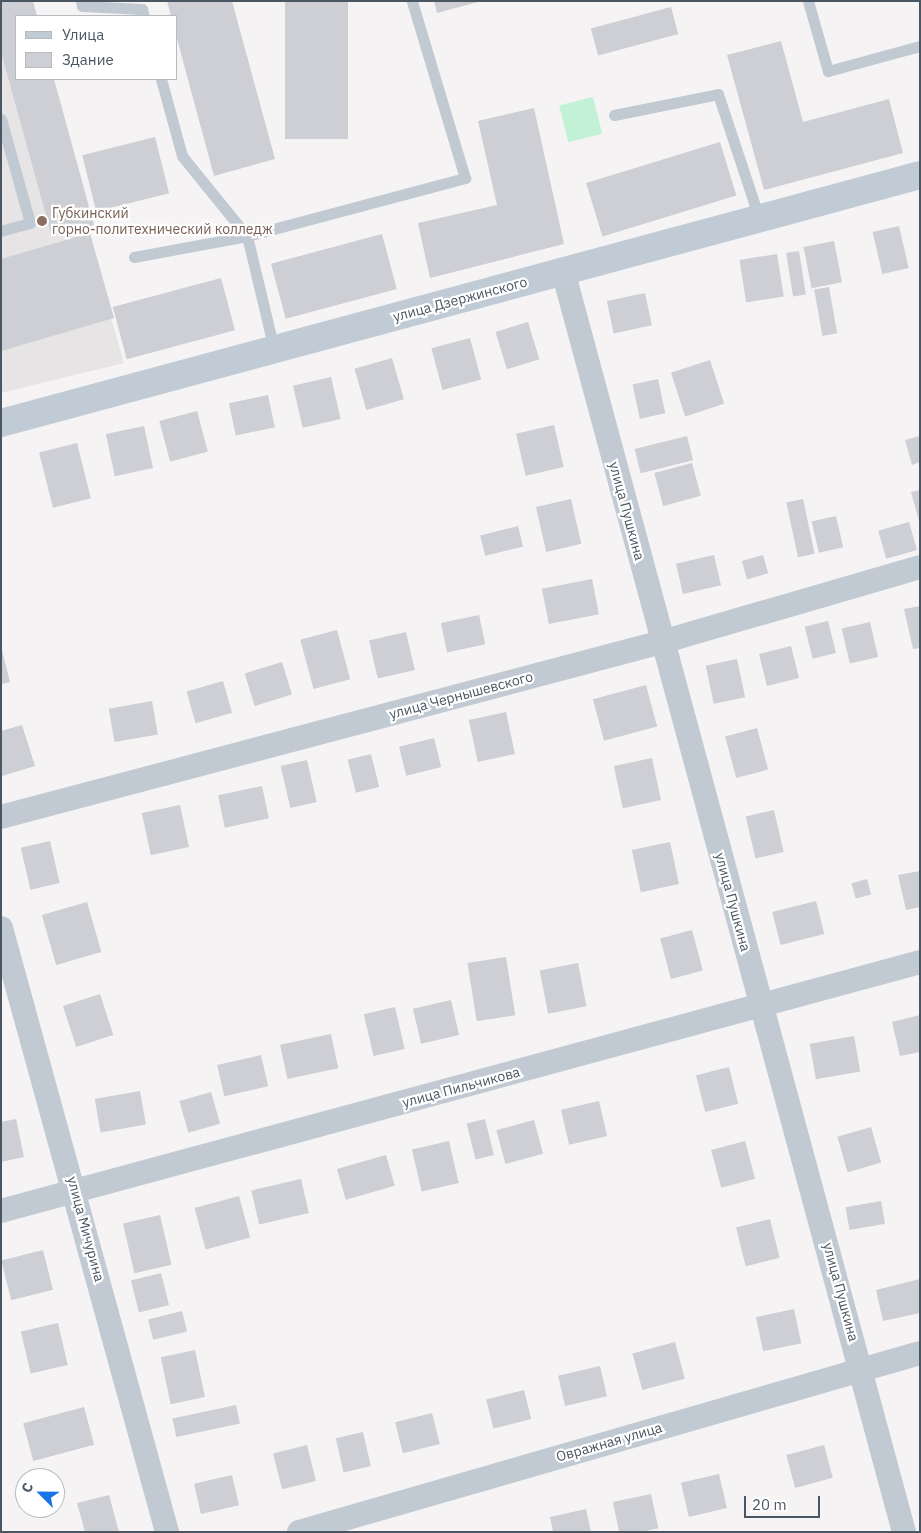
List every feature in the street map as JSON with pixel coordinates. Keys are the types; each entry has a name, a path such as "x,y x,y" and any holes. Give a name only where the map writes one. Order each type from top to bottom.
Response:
{"main road":[{"name":"улица Дзержинского","path":"1,423 920,175"}],"street":[{"name":"улица Пушкина","path":"563,271 662,642 862,1369 904,1532"},
{"name":"улица Чернышевского","path":"1,817 662,642 920,567"},
{"name":"улица Мичурина","path":"1,928 76,1192 167,1532"},
{"name":"улица Пильчикова","path":"1,1211 920,962"},
{"name":"Овражная улица","path":"299,1532 920,1353"}],"lane":[{"path":"81,1 82,6 142,9 144,15"},
{"path":"134,257 247,236 465,178 412,1"},
{"path":"808,1 828,71 920,46"},
{"path":"161,80 182,156 247,236 274,349"},
{"path":"614,115 718,94 759,218"},
{"path":"1,120 30,222 1,231"}],"shaded area":[{"name":"Губкинский горно-политехнический колледж","path":"1,1 20,1 24,15 15,15 15,80 42,80 124,363 1,393"}],"green space":[{"path":"593,97 602,134 568,142 559,105"}],"building":[{"path":"1,1 33,1 37,15 15,15 15,80 54,80 94,225 52,237 1,52"},
{"path":"167,1 232,1 275,159 214,176 178,42 178,15 171,15"},
{"path":"285,1 348,1 348,139 285,139"},
{"path":"434,1 478,1 478,2 437,13"},
{"path":"671,7 678,34 598,56 591,28"},
{"path":"781,41 803,122 889,99 903,153 764,190 727,55"},
{"path":"534,108 564,244 430,278 418,223 497,205 478,121"},
{"path":"155,137 169,193 96,211 82,155"},
{"path":"720,142 736,196 602,236 586,183"},
{"path":"899,226 909,268 882,274 873,232"},
{"path":"90,233 114,318 1,351 1,259"},
{"path":"382,234 397,289 286,319 271,264"},
{"path":"834,241 842,282 812,288 804,247"},
{"path":"799,251 806,294 793,296 786,253"},
{"path":"777,254 784,296 746,302 739,260"},
{"path":"221,278 235,330 127,359 113,307"},
{"path":"829,287 837,333 822,336 814,290"},
{"path":"645,293 652,325 614,333 607,301"},
{"path":"528,322 539,359 507,369 495,332"},
{"path":"470,338 481,380 442,390 431,348"},
{"path":"392,358 404,399 366,410 355,369"},
{"path":"710,360 724,404 685,416 671,373"},
{"path":"331,377 341,419 303,428 293,386"},
{"path":"658,379 665,413 640,419 633,384"},
{"path":"268,395 275,427 236,436 229,403"},
{"path":"197,411 208,452 170,462 159,421"},
{"path":"554,425 564,467 526,476 516,434"},
{"path":"144,426 153,468 115,476 106,434"},
{"path":"687,436 693,460 641,473 635,449"},
{"path":"920,436 920,462 912,465 905,440"},
{"path":"77,443 91,498 53,508 39,452"},
{"path":"692,463 701,496 663,506 654,473"},
{"path":"920,490 920,521 919,521 911,492"},
{"path":"571,499 581,544 546,552 536,507"},
{"path":"803,499 815,554 798,557 786,503"},
{"path":"836,516 843,547 819,553 812,522"},
{"path":"909,522 917,550 886,559 878,531"},
{"path":"518,526 523,546 485,556 480,535"},
{"path":"714,555 721,585 683,594 676,564"},
{"path":"763,555 768,573 747,579 742,561"},
{"path":"592,579 599,614 549,624 542,589"},
{"path":"920,606 920,648 913,649 904,609"},
{"path":"479,615 485,644 447,652 441,623"},
{"path":"828,621 836,653 813,659 805,627"},
{"path":"870,622 878,657 850,664 842,629"},
{"path":"337,630 350,679 313,689 300,640"},
{"path":"406,632 415,670 378,679 369,641"},
{"path":"1,646 10,682 1,684"},
{"path":"791,646 799,678 767,686 759,654"},
{"path":"737,659 745,697 714,704 706,666"},
{"path":"282,662 292,695 255,706 245,673"},
{"path":"223,681 232,713 196,723 186,691"},
{"path":"646,685 657,727 604,741 593,699"},
{"path":"152,701 158,734 115,742 109,709"},
{"path":"506,712 515,754 478,762 469,720"},
{"path":"22,725 35,766 2,776 1,731"},
{"path":"757,728 768,770 736,778 725,737"},
{"path":"434,738 441,767 406,776 399,747"},
{"path":"371,754 379,787 356,793 348,760"},
{"path":"652,758 661,800 623,808 614,766"},
{"path":"307,760 317,802 290,808 281,766"},
{"path":"262,786 269,818 225,828 218,795"},
{"path":"180,805 189,847 151,855 142,813"},
{"path":"774,810 784,852 755,858 746,817"},
{"path":"50,841 60,883 30,890 21,848"},
{"path":"670,842 679,884 641,892 632,850"},
{"path":"920,871 920,907 906,910 898,875"},
{"path":"867,879 871,894 856,899 852,883"},
{"path":"816,901 824,934 781,945 772,912"},
{"path":"87,902 101,952 56,965 42,915"},
{"path":"692,930 703,971 671,979 660,939"},
{"path":"506,957 515,1015 477,1021 467,963"},
{"path":"578,963 586,1006 548,1014 540,970"},
{"path":"100,994 113,1035 76,1047 63,1006"},
{"path":"451,1000 459,1035 421,1044 413,1009"},
{"path":"395,1007 405,1049 373,1056 364,1014"},
{"path":"920,1015 920,1052 900,1056 892,1022"},
{"path":"331,1034 338,1068 287,1079 280,1045"},
{"path":"854,1036 860,1071 816,1079 810,1044"},
{"path":"261,1055 268,1086 224,1096 217,1065"},
{"path":"729,1067 738,1104 705,1112 696,1075"},
{"path":"140,1091 146,1124 101,1132 95,1099"},
{"path":"211,1092 220,1124 188,1133 179,1101"},
{"path":"599,1101 607,1136 569,1145 561,1110"},
{"path":"16,1119 24,1157 1,1162 1,1122"},
{"path":"485,1119 494,1155 476,1159 467,1124"},
{"path":"534,1120 543,1154 505,1164 496,1130"},
{"path":"871,1127 881,1163 848,1172 837,1137"},
{"path":"449,1141 459,1183 422,1191 412,1150"},
{"path":"745,1141 755,1179 721,1188 711,1150"},
{"path":"386,1155 395,1186 346,1200 337,1169"},
{"path":"301,1179 309,1213 259,1225 251,1190"},
{"path":"239,1196 250,1238 206,1249 195,1208"},
{"path":"881,1201 885,1224 850,1230 846,1207"},
{"path":"160,1215 171,1265 134,1273 123,1224"},
{"path":"770,1219 780,1258 746,1266 736,1227"},
{"path":"43,1250 53,1290 11,1300 1,1260"},
{"path":"161,1273 169,1305 139,1313 131,1280"},
{"path":"920,1279 920,1313 883,1321 876,1290"},
{"path":"794,1309 801,1343 763,1351 756,1317"},
{"path":"182,1311 187,1331 153,1340 148,1319"},
{"path":"58,1323 68,1365 31,1373 21,1332"},
{"path":"675,1342 685,1379 642,1390 632,1353"},
{"path":"195,1350 205,1397 171,1404 161,1357"},
{"path":"600,1366 607,1396 565,1406 558,1376"},
{"path":"524,1390 531,1419 493,1429 486,1399"},
{"path":"236,1405 240,1424 176,1437 172,1419"},
{"path":"84,1407 94,1445 33,1461 23,1423"},
{"path":"432,1413 440,1444 403,1453 395,1422"},
{"path":"363,1432 371,1466 344,1472 336,1438"},
{"path":"307,1445 316,1481 282,1489 273,1453"},
{"path":"824,1445 833,1478 795,1488 786,1455"},
{"path":"719,1474 727,1508 689,1517 681,1483"},
{"path":"232,1475 239,1505 201,1514 194,1484"},
{"path":"651,1494 658,1528 641,1532 619,1532 613,1502"},
{"path":"109,1495 119,1532 85,1532 77,1503"},
{"path":"586,1509 591,1532 553,1532 550,1517"}],"place":[{"name":"Губкинский горно-политехнический колледж","path":"42,221"}]}
